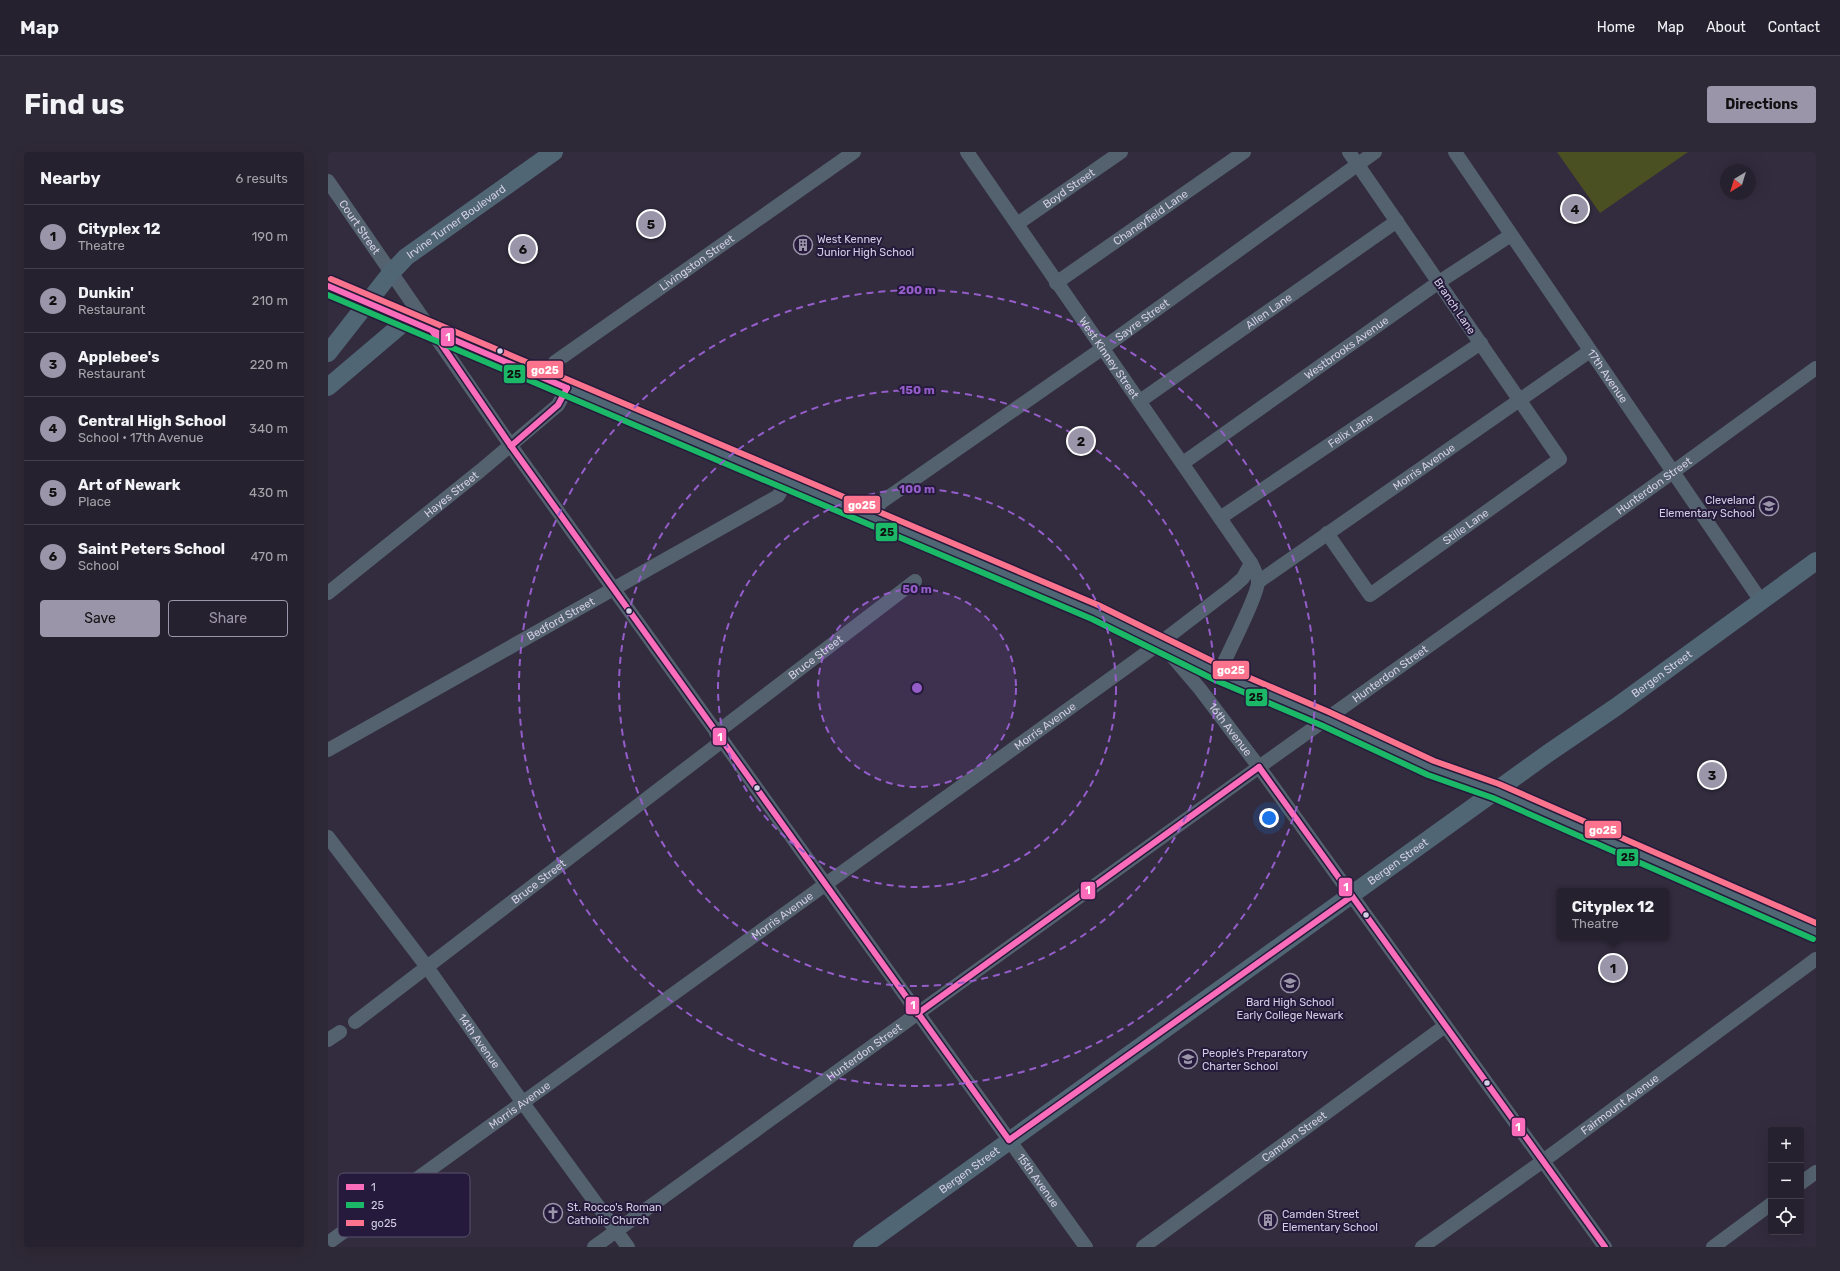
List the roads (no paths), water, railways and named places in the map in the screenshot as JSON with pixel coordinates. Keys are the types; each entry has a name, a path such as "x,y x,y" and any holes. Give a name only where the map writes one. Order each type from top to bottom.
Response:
{"main road":[{"name":"Irvine Turner Boulevard","path":"328,353 390,274 406,257 554,152"},
{"path":"328,286 433,332 545,378 1095,612 1219,673 1326,719 1431,768 1496,791 1816,932"},
{"path":"328,387 407,320"},
{"name":"Bergen Street","path":"862,1247 1496,791 1616,707 1816,561"}],"street":[{"name":"Livingston Street","path":"545,378 555,362 854,152"},
{"name":"West Kinney Street","path":"967,152 1251,563"},
{"name":"Boyd Street","path":"1017,224 1121,152"},
{"name":"Chaneyfield Lane","path":"1056,282 1244,152"},
{"name":"Branch Lane","path":"1349,152 1560,459"},
{"name":"Sayre Street","path":"874,518 880,503 1103,348 1375,152"},
{"name":"17th Avenue","path":"1455,152 1761,601"},
{"name":"Court Street","path":"328,181 390,274"},
{"name":"Allen Lane","path":"1140,401 1397,221"},
{"name":"Westbrooks Avenue","path":"1183,463 1439,282 1511,235"},
{"name":"15th Avenue","path":"390,274 433,332 511,446 917,1014 1086,1247"},
{"name":"Felix Lane","path":"1220,518 1481,343"},
{"name":"Morris Avenue","path":"1258,582 1590,351"},
{"name":"Hunterdon Street","path":"594,1247 1259,767 1673,472 1816,368"},
{"name":"Hayes Street","path":"328,593 511,446 558,405 567,388"},
{"name":"Stille Lane","path":"1327,533 1370,595 1560,459"},
{"name":"Bedford Street","path":"328,750 614,590 778,496 787,481"},
{"name":"Morris Avenue","path":"426,1173 1160,643 1233,587 1243,578 1251,563"},
{"path":"1219,673 1254,597 1258,582 1251,563"},
{"name":"Bruce Street","path":"355,1022 427,967 915,581"},
{"name":"16th Avenue","path":"1160,643 1200,689 1259,767 1605,1247"},
{"name":"14th Avenue","path":"329,841 427,967 523,1103 628,1247"},
{"name":"Fairmount Avenue","path":"1422,1247 1543,1161 1816,959"},
{"name":"Camden Street","path":"1143,1247 1445,1026"},
{"path":"328,1040 340,1032"},
{"path":"1804,1180 1816,1172"},
{"path":"1713,1247 1768,1206"},
{"name":"Morris Avenue","path":"328,1243 338,1236"}],"place":[{"name":"Central High School","path":"1575,209"},
{"name":"Art of Newark","path":"651,224"},
{"name":"West Kenney Junior High School","path":"803,245"},
{"name":"Saint Peters School","path":"523,249"},
{"name":"Dunkin'","path":"1081,441"},
{"name":"Cleveland Elementary School","path":"1769,506"},
{"name":"Applebee's","path":"1712,775"},
{"name":"Cityplex 12","path":"1613,968"},
{"name":"Bard High School Early College Newark","path":"1290,983"},
{"name":"People's Preparatory Charter School","path":"1188,1059"},
{"name":"St. Rocco's Roman Catholic Church","path":"553,1213"},
{"name":"Camden Street Elementary School","path":"1268,1220"}]}
